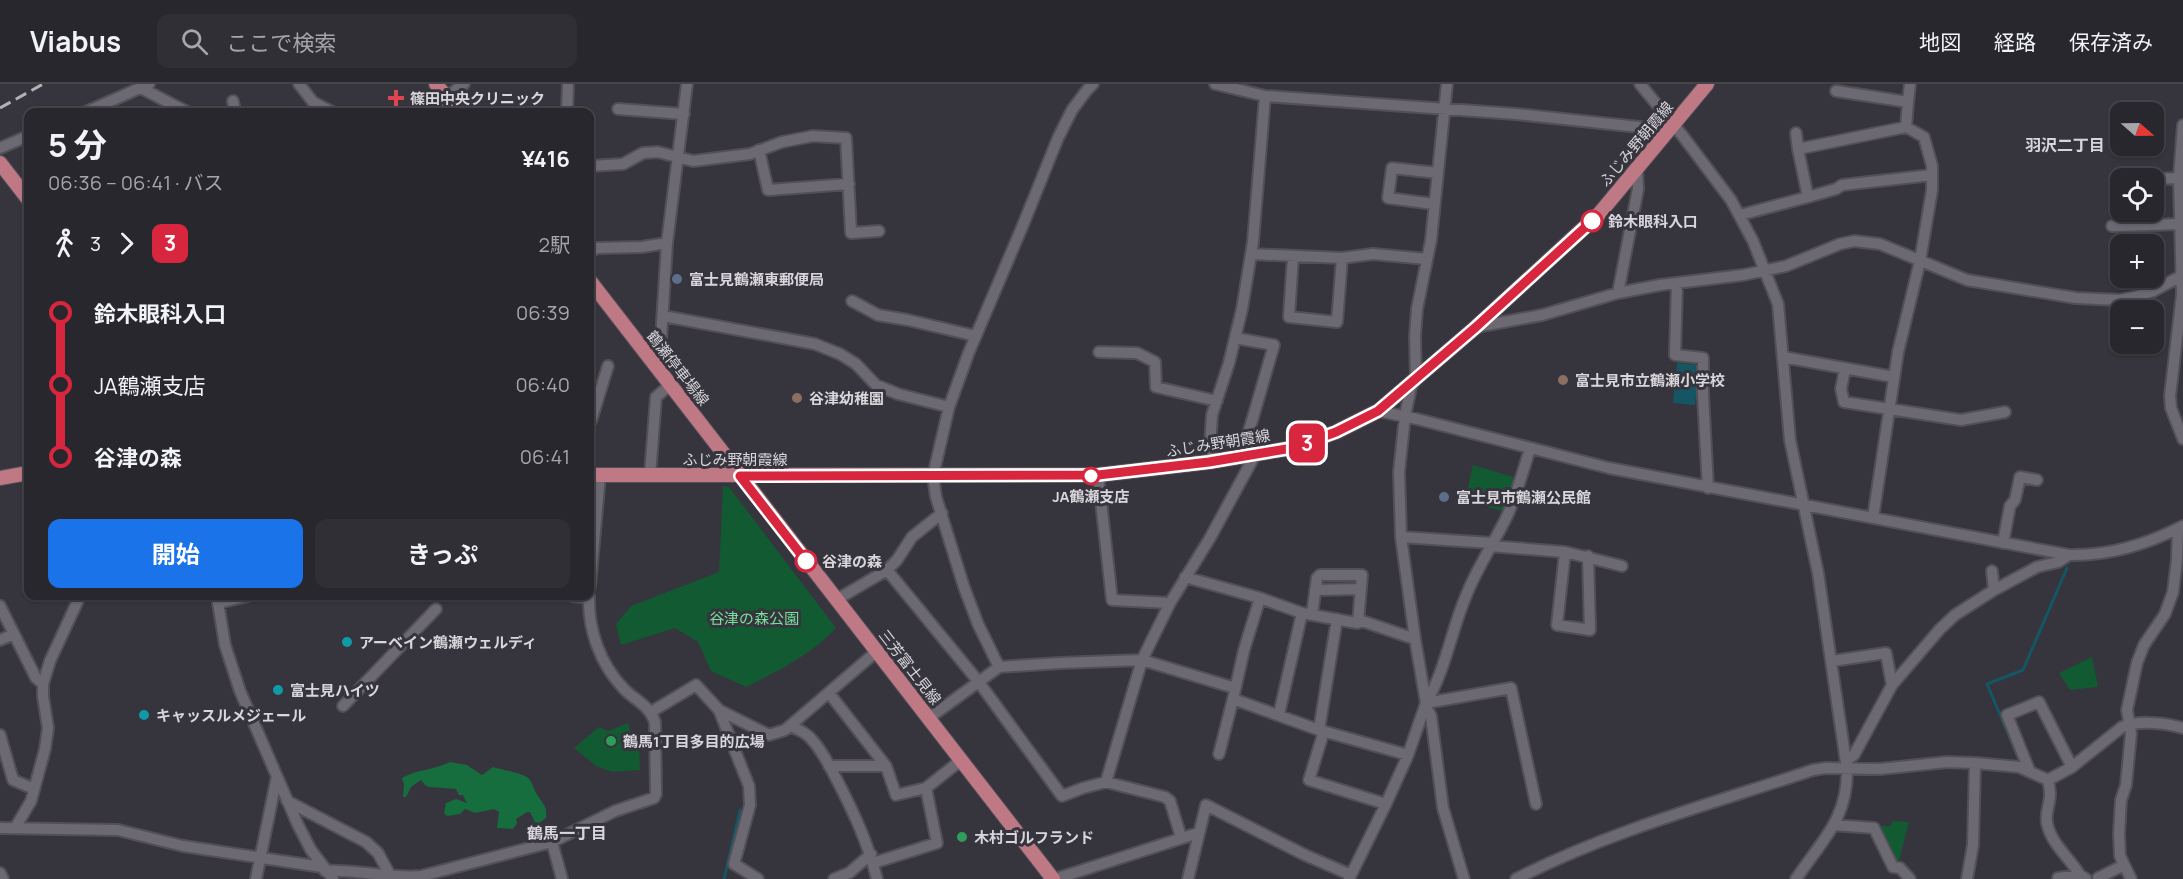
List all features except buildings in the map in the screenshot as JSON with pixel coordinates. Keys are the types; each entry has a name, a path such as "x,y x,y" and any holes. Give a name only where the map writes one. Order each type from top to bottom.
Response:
{"main road":[{"path":"436,84 455,108"},
{"name":"ふじみ野朝霞線","path":"595,475 1098,475 1250,456 1311,442 1378,411 1476,327 1580,232 1637,170 1705,85"},
{"path":"0,163 24,195"},
{"name":"鶴瀬停車場線","path":"594,286 740,476"},
{"path":"0,478 24,474"},
{"name":"三芳富士見線","path":"740,476 1054,879"}],"street":[{"path":"299,84 313,102 324,108"},
{"path":"432,108 464,84"},
{"path":"567,108 568,84"},
{"path":"659,371 667,243 687,84"},
{"path":"999,667 978,624 964,587 936,497 933,476 949,407 976,336 1058,138 1072,110 1093,84"},
{"path":"1215,84 1260,92 1444,110 1516,114 1658,129 1673,125"},
{"path":"1447,84 1427,259 1417,309 1416,379 1411,387 1405,416 1399,472 1401,537 1414,639 1426,705 1431,716 1443,808 1464,879"},
{"path":"1640,84 1720,184 1740,215 1766,270 1778,304 1790,440 1811,536 1847,764 1846,796 1834,825 1796,879"},
{"path":"1906,127 1910,84"},
{"path":"105,108 145,86 181,108"},
{"path":"1836,91 1908,102"},
{"path":"1209,462 1212,414 1235,338 1251,254 1260,92"},
{"path":"618,109 684,114"},
{"path":"2183,125 2179,178 2183,294 2178,367 2170,396 2171,408 2183,439"},
{"path":"1798,149 1906,127 1924,137 1932,176 1932,190 1920,261 1902,330 1873,518"},
{"path":"1796,133 1808,197"},
{"path":"594,166 622,164 643,153 658,152 693,160 737,156 782,142 813,136 846,138 851,233 879,231"},
{"path":"0,148 24,138"},
{"path":"759,150 768,190 849,184"},
{"path":"1434,204 1388,198 1392,168 1438,173"},
{"path":"1618,293 1638,189 1637,170"},
{"path":"1740,215 1836,189 1842,185 1932,176"},
{"path":"2164,179 2179,178"},
{"path":"2112,226 2180,224"},
{"path":"1476,327 1542,315 1618,293 1743,275 1786,266 1840,244 1854,241 1880,244 1967,280 2076,298 2120,300 2135,297 2182,276"},
{"path":"594,250 667,243"},
{"path":"1251,254 1342,258 1373,254 1427,259"},
{"path":"1293,256 1289,317 1337,322 1342,258"},
{"path":"1677,283 1675,355 1703,358 1708,488"},
{"path":"852,301 878,315 976,336"},
{"path":"663,316 815,344 840,354 856,364 876,385 898,394 949,407"},
{"path":"1106,782 1142,660 1170,603 1210,538 1250,456 1249,431 1274,345 1235,338"},
{"path":"1099,352 1137,352 1155,362 1156,387 1217,400"},
{"path":"1783,357 1894,377"},
{"path":"594,410 608,366"},
{"path":"1845,369 1841,389 1844,402 1960,420 2005,412"},
{"path":"650,475 656,397 670,385"},
{"path":"1378,411 1609,468 1804,507 2069,555 2116,551 2148,542 2180,527"},
{"path":"1188,879 1206,805 1350,877 1408,755 1452,644 1465,597 1510,507 1530,449"},
{"path":"594,497 595,475"},
{"path":"1098,475 1112,600 1170,603"},
{"path":"2003,543 2010,506 2015,500 2020,477 2037,480"},
{"path":"836,600 887,570 897,560 912,537 942,513"},
{"path":"2131,879 2120,856 2119,834 2121,800 2126,785 2131,734 2127,710 2137,663 2144,645 2178,593 2177,559 2180,527"},
{"path":"1401,537 1565,552 1622,566"},
{"path":"1565,552 1557,625 1590,630 1588,556"},
{"path":"1847,764 1892,685 1940,629 1955,615 1994,590 2037,567 2069,555"},
{"path":"887,570 978,681 1062,796 1106,782 1165,797 1170,801 1181,837"},
{"path":"1992,571 1994,590"},
{"path":"1279,714 1317,578 1320,575 1362,575 1359,620"},
{"path":"1185,577 1307,614 1358,622 1359,620 1414,639"},
{"path":"1219,754 1260,598"},
{"path":"15,828 26,810 34,789 45,749 48,728 43,684 78,600"},
{"path":"218,600 225,645 240,691 287,801 311,850 327,872"},
{"path":"0,828 118,830 183,846 260,856 327,872 340,870 408,879 552,842 615,811 654,798 656,794 655,722 651,712 625,690 605,666 590,620 589,600"},
{"path":"0,606 36,678 43,684"},
{"path":"343,705 436,609"},
{"path":"1337,619 1321,730 1309,780 1386,804"},
{"path":"0,640 14,634"},
{"path":"719,710 769,735 785,730 876,652"},
{"path":"1832,661 1886,653 1892,685"},
{"path":"929,718 999,667 1142,660 1234,693 1321,730 1408,755"},
{"path":"651,712 696,684 719,710 749,786 750,805 734,864 758,879"},
{"path":"1426,705 1511,688 1536,804"},
{"path":"830,693 886,766 896,795 926,788 960,760"},
{"path":"2031,772 2007,715 2039,702 2072,767"},
{"path":"2048,780 2072,767 2122,727 2130,724 2174,725 2183,728"},
{"path":"790,726 804,732 813,741 829,766 872,858 876,879"},
{"path":"0,735 13,780 34,789"},
{"path":"1516,879 1555,860 1656,821 1813,770 1847,764 1880,769 1947,762 2019,767 2048,780"},
{"path":"1967,879 1973,845 1975,764"},
{"path":"829,766 886,766"},
{"path":"256,879 277,776"},
{"path":"2048,780 2050,794 2047,821 2054,843 2091,878"},
{"path":"834,879 849,873 872,858 937,843 926,788"},
{"path":"287,801 366,842 378,853 390,875"},
{"path":"1834,825 1874,828 1893,867 1900,868 1910,879"},
{"path":"1054,879 1198,833"},
{"path":"552,842 562,879"},
{"path":"2058,878 2091,878 2124,865"},
{"path":"0,873 3,879"}],"green space":[{"path":"1473,465 1517,478 1506,512 1465,501"},
{"name":"谷津の森公園","path":"723,486 729,487 836,628 805,654 746,687 711,671 698,642 675,628 621,645 616,624 631,606 719,572"},
{"path":"2092,657 2098,687 2070,690 2059,673"},
{"name":"鶴馬1丁目多目的広場","path":"628,723 631,734 639,734 640,770 612,772 596,766 574,748 599,727 608,731"},
{"path":"450,762 467,765 482,775 493,767 526,777 545,806 546,818 539,823 535,822 530,812 527,812 516,819 517,823 513,829 497,828 499,812 494,809 475,813 465,809 460,814 447,816 444,813 446,803 456,799 467,803 463,795 459,795 456,789 429,787 421,780 411,787 406,797 403,797 402,778"},
{"path":"1892,821 1909,822 1898,864 1878,826 1891,826"}],"water":[{"path":"1677,363 1699,365 1695,405 1673,403"}],"waterway":[{"path":"2021,764 1987,684 2023,670 2067,568"},
{"path":"724,879 740,810"}],"railway":[{"path":"0,108 43,84"}],"bus line":[{"name":"3","path":"806,561 740,476 1033,477 1098,475 1167,468 1292,448 1336,432 1378,411 1476,327 1592,221"}],"place":[{"name":"篠田中央クリニック","path":"396,98"},
{"name":"鈴木眼科入口","path":"1592,221"},
{"name":"富士見鶴瀬東郵便局","path":"677,279"},
{"name":"富士見市立鶴瀬小学校","path":"1563,380"},
{"name":"谷津幼稚園","path":"797,398"},
{"name":"JA鶴瀬支店","path":"1091,476"},
{"name":"富士見市鶴瀬公民館","path":"1444,497"},
{"name":"谷津の森","path":"806,561"},
{"name":"アーベイン鶴瀬ウェルディ","path":"347,642"},
{"name":"富士見ハイツ","path":"278,690"},
{"name":"キャッスルメジェール","path":"144,715"},
{"name":"鶴馬1丁目多目的広場","path":"611,741"},
{"name":"木村ゴルフランド","path":"962,837"}],"district":[{"name":"羽沢二丁目","path":"2065,145"},
{"name":"鶴馬一丁目","path":"567,833"}]}
